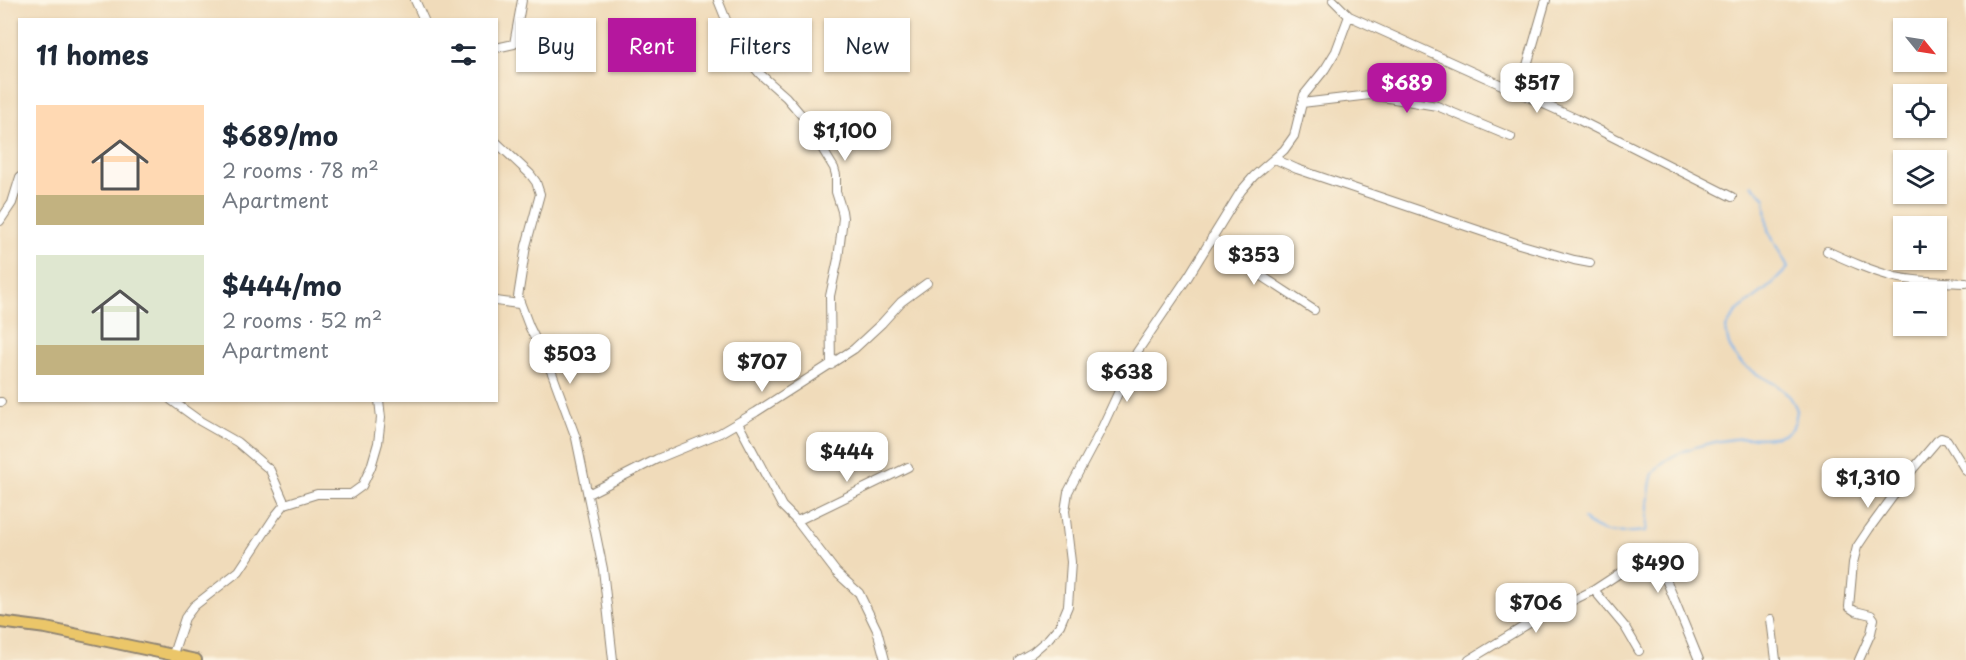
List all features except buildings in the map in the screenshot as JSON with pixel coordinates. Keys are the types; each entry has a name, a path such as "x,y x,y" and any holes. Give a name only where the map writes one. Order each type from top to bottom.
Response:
{"highway":[{"path":"0,622 46,628 196,660"}],"street":[{"path":"415,0 423,18"},
{"path":"498,48 514,44 522,0"},
{"path":"718,0 737,48 760,74 786,97 802,117 834,168 836,192 843,218 838,259 830,296 831,365"},
{"path":"1334,0 1350,16 1577,119 1732,197"},
{"path":"1519,93 1546,0"},
{"path":"1019,660 1048,639 1060,625 1068,606 1071,561 1065,511 1068,492 1100,432 1137,352 1170,304 1241,190 1284,150 1294,136 1304,95 1336,51 1350,16"},
{"path":"1302,103 1370,94 1437,106 1511,137"},
{"path":"498,144 530,174 540,194 522,266 519,304 552,373 576,438 603,569 613,660"},
{"path":"1275,159 1297,169 1519,244 1574,260 1590,262"},
{"path":"0,221 12,203 18,184"},
{"path":"1212,237 1242,263 1314,310"},
{"path":"1827,251 1857,265 1895,277 1966,283"},
{"path":"588,494 657,459 720,433 738,423 854,349 901,302 927,283"},
{"path":"498,301 519,304"},
{"path":"174,402 200,421 237,442 270,470 285,504"},
{"path":"173,654 185,618 194,606 239,571 285,504 317,494 351,494 362,486 371,467 378,443 381,418 379,402"},
{"path":"738,423 782,506 797,521 836,572 859,593 877,630 885,660"},
{"path":"1859,660 1871,633 1874,619 1871,615 1849,607 1853,563 1857,548 1900,487 1941,438 1947,440 1966,471"},
{"path":"797,521 908,467"},
{"path":"1469,660 1541,616 1594,590 1626,569 1655,563 1663,572 1699,660"},
{"path":"1594,590 1625,627 1639,651"},
{"path":"1772,619 1776,660"}],"waterway":[{"path":"1584,519 1605,531 1621,533 1646,531 1652,477 1661,464 1695,447 1733,439 1779,436 1793,427 1797,410 1790,397 1742,363 1735,356 1727,338 1726,328 1737,311 1770,286 1788,268 1768,230 1765,198 1751,184"}]}
